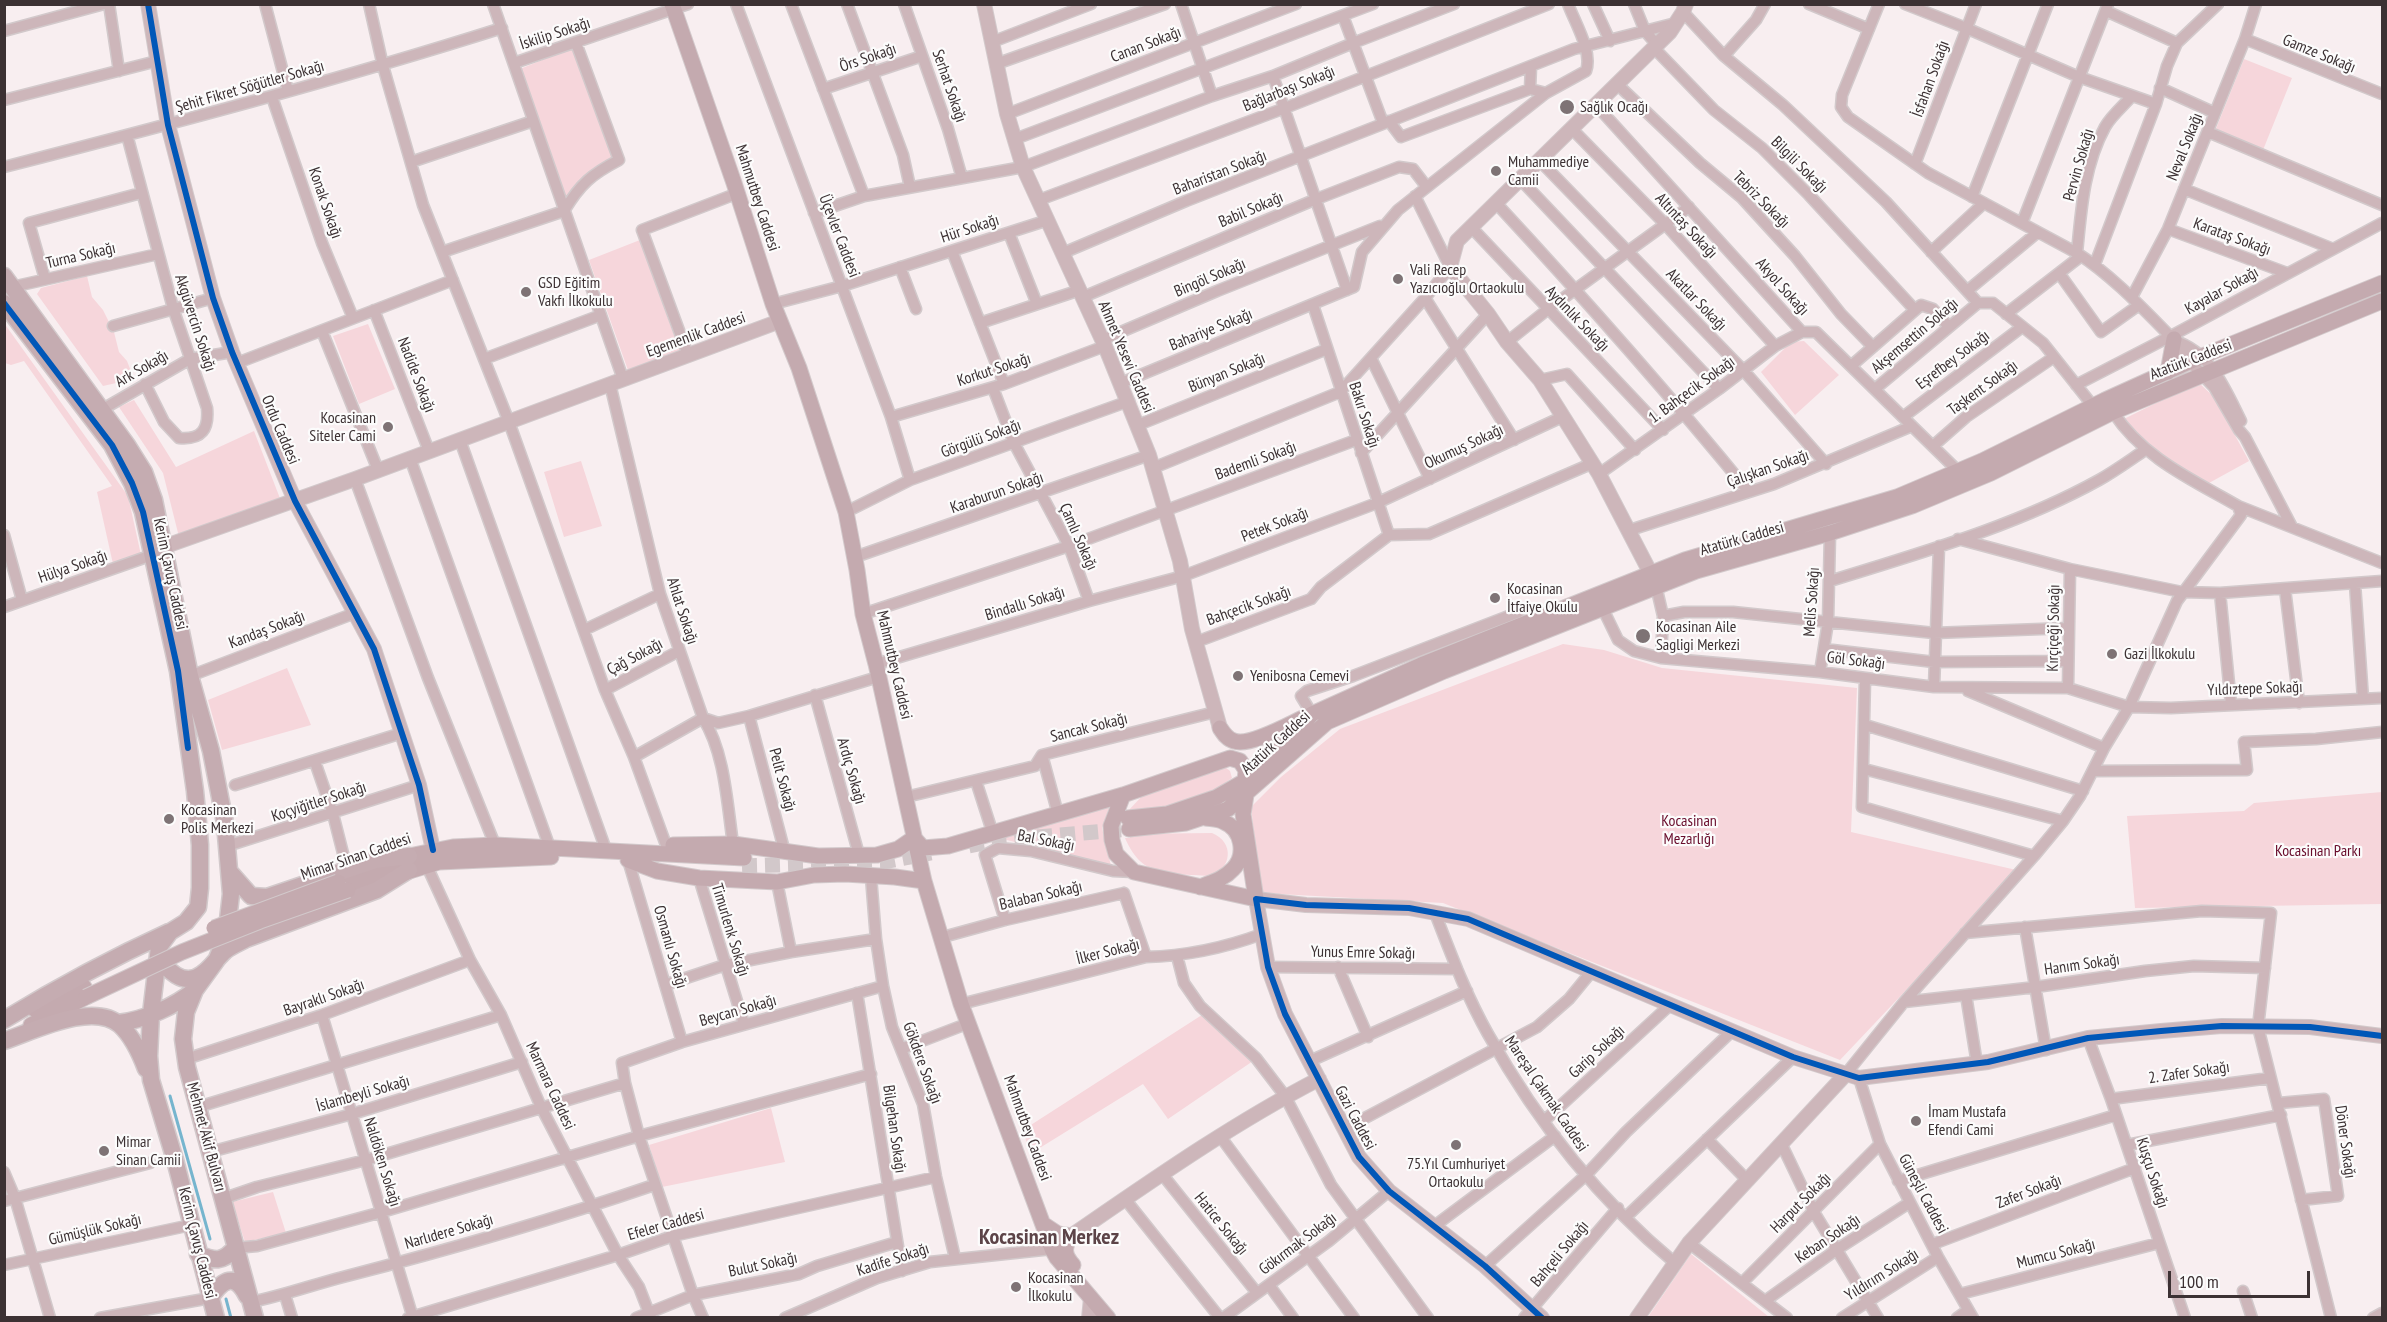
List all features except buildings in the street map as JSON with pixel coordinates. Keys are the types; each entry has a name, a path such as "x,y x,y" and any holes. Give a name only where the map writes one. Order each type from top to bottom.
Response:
{"main road":[{"name":"Mahmutbey Caddesi","path":"678,6 773,304 799,368 846,512 863,614 924,881 961,1004 1052,1249 1108,1317"},
{"name":"Kerim Çavuş Caddesi","path":"8,281 104,409 144,472 154,501 158,551 178,671 195,791 200,845 198,907 186,922 170,932 159,947 151,1014 149,1056 151,1080 175,1160 216,1317"},
{"path":"1220,728 1226,737 1236,742 1250,741 1420,665 1654,580 1685,560 1897,497 1958,471 2196,359 2382,283"},
{"name":"Atatürk Caddesi","path":"1245,788 1167,814 1128,823 1167,825 1206,818 1228,809 1245,788 1327,722 1444,671 1602,607 1654,580 1696,571 1830,533 1912,506 1983,476 2113,412 2382,301"},
{"name":"Kerim Çavuş Caddesi","path":"4,303 112,445 132,483 158,551 211,751 221,799 231,894 226,938 216,961"},
{"path":"2168,372 2173,339"},
{"path":"1312,714 1317,729"},
{"path":"1245,788 1312,714"},
{"path":"1205,767 1217,754 1221,741 1220,728"},
{"path":"188,748 192,743 203,742 211,751"},
{"path":"877,855 898,849 914,838 918,845 928,849 993,834 1123,795 1230,758 1240,761 1246,770 1243,814 1256,899 1134,872 1116,854 1112,840 1111,826 1123,795"},
{"path":"1200,887 1220,880 1235,868 1241,856 1241,842 1235,829 1223,821 1206,818"},
{"path":"606,849 666,844 733,844 818,856 886,856 890,865 886,871 872,877"},
{"name":"Mimar Sinan Caddesi","path":"409,863 430,857 495,845 606,849 743,862 559,856 472,859 430,857"},
{"path":"229,870 251,896 267,897 346,880 376,860 409,863"},
{"path":"628,860 657,871 699,878 777,882 814,875 895,877 924,881"},
{"path":"159,954 163,965 169,972 191,978 201,976 226,950 246,939 377,890 409,863"},
{"name":"Mimar Sinan Caddesi","path":"4,1040 85,992 193,937 259,910 346,880"},
{"path":"4,1021 50,991 170,932"},
{"name":"Mehmet Akif Bulvarı","path":"216,961 195,990 186,1012 183,1039 198,1107 253,1310"},
{"path":"4,1040 77,1017 98,1016 118,1023 134,1022 183,999 195,990"},
{"name":"Mimar Sinan Caddesi","path":"4,1021 85,992"},
{"path":"118,1023 132,1038 151,1080"},
{"path":"1043,1224 1058,1234 1071,1236 1064,1250 1066,1258 1118,1317"},
{"path":"198,1254 212,1260 221,1259 235,1248"},
{"path":"210,1298 220,1284 234,1281 242,1285 253,1310"}],"street":[{"path":"4,32 107,4 120,70"},
{"name":"Ordu Caddesi","path":"148,4 168,125 213,298 295,501 374,649 419,785 430,857"},
{"path":"265,4 288,91"},
{"path":"369,4 383,66 423,205 509,422 605,690 634,757 666,844"},
{"name":"Ahlat Sokağı","path":"493,4 601,315 660,594 703,718 712,732 733,844"},
{"name":"Üçevler Caddesi","path":"736,4 891,417 910,480"},
{"path":"791,4 864,196"},
{"path":"848,4 903,155 910,187"},
{"name":"Serhat Sokağı","path":"904,4 948,129 962,178"},
{"name":"Ahmet Yesevi Caddesi","path":"984,4 1007,114 1023,167 1104,343 1151,461 1166,510 1183,576 1196,642 1220,728"},
{"path":"992,42 1091,4"},
{"path":"996,64 1165,4"},
{"path":"1181,4 1212,96"},
{"name":"Canan Sokağı","path":"1007,114 1296,4"},
{"path":"1015,139 1373,4"},
{"path":"814,213 864,196 1023,167 1212,96 1273,76 1454,4"},
{"name":"Bağlarbaşı Sokağı","path":"1039,200 1285,108 1549,4"},
{"path":"1273,76 1347,290 1354,287 1362,252 1384,225 1414,196 1546,93 1586,71 1588,63 1584,47 1568,4"},
{"path":"1593,4 1610,41"},
{"name":"Bilgili Sokağı","path":"1634,4 1645,31 1656,46 1713,110 1762,148 1809,195 1915,310"},
{"path":"1724,56 1756,20 1765,4"},
{"path":"1809,4 1869,28"},
{"path":"1879,4 1842,94 1841,107 1848,117 1928,173 2095,264 2173,339 2184,343 2210,372 2292,527"},
{"path":"1905,4 2079,77 2156,104"},
{"name":"İsfahan Sokağı","path":"1915,164 1976,4"},
{"path":"1972,196 2048,4"},
{"path":"2095,264 2177,43 2218,4"},
{"name":"İskilip Sokağı","path":"514,63 678,6"},
{"name":"Neval Sokağı","path":"2136,301 2168,229 2245,39 2251,6"},
{"path":"2022,223 2107,8 2177,43"},
{"path":"1340,392 1450,267 1457,241 1656,46 1682,13 1724,56 1783,105 1886,202 1978,303"},
{"name":"Baharistan Sokağı","path":"1063,253 1186,201 1300,158 1386,122 1584,47 1645,31 1682,13"},
{"path":"1343,16 1386,122 1401,137 1530,89 1546,93"},
{"name":"Şehit Fikret Söğütler Sokağı","path":"4,166 272,97 383,66 502,28"},
{"name":"Gamze Sokağı","path":"2245,39 2382,94"},
{"path":"442,252 564,211 576,190 595,173 620,160 576,43"},
{"name":"Örs Sokağı","path":"823,89 922,56"},
{"path":"4,100 157,61"},
{"path":"1530,89 1531,66"},
{"name":"Tebriz Sokağı","path":"1617,84 1700,163 1742,198 1795,256 1841,314 1873,347"},
{"path":"2160,88 2216,113"},
{"name":"Pervin Sokağı","path":"2079,255 2083,193 2096,152 2105,126 2133,96"},
{"name":"Konak Sokağı","path":"272,97 322,243 353,318"},
{"name":"Akyol Sokağı","path":"1596,105 1802,332 1816,332 1958,471"},
{"path":"411,162 533,121"},
{"name":"Altıntaş Sokağı","path":"1572,129 1665,224 1775,346"},
{"path":"2208,132 2382,205"},
{"name":"Akgüvercin Sokağı","path":"127,135 173,308 207,408 208,423 200,434 188,439 179,438 164,422 145,384"},
{"name":"Akatlar Sokağı","path":"1540,160 1744,371 1826,464"},
{"name":"Babil Sokağı","path":"980,322 1037,304 1082,294 1399,167 1413,169 1426,186"},
{"path":"1520,179 1719,389"},
{"path":"2184,189 2333,249"},
{"path":"45,279 29,223 141,193"},
{"path":"688,356 642,230 738,193"},
{"path":"1414,196 1450,267 1488,314 1507,342 1540,380 1596,468 1630,530 1654,580 1663,616 1661,658"},
{"path":"1931,252 1984,203"},
{"path":"1496,204 1575,289 1685,414 1749,492"},
{"path":"1507,342 1575,289 1689,207"},
{"name":"Hür Sokağı","path":"773,304 842,286 1048,220"},
{"name":"Kayalar Sokağı","path":"2076,385 2173,339 2287,273 2382,223"},
{"name":"Bingöl Sokağı","path":"1104,343 1217,291 1384,225"},
{"name":"Aydınlık Sokağı","path":"1471,228 1663,430"},
{"name":"Karataş Sokağı","path":"2168,229 2287,273"},
{"path":"1966,291 2038,232"},
{"path":"1009,233 1037,304"},
{"name":"Çamlı Sokağı","path":"952,251 980,322 1014,443 1069,546 1089,601"},
{"name":"Turna Sokağı","path":"8,281 45,279 158,254"},
{"path":"2006,314 2079,255"},
{"path":"900,267 916,309"},
{"path":"2059,273 2102,332 2136,301"},
{"name":"Ark Sokağı","path":"104,409 190,359 235,357 322,331 453,280"},
{"name":"Bahariye Sokağı","path":"1121,383 1347,290"},
{"path":"113,326 213,298"},
{"path":"1425,298 1514,440"},
{"name":"Akşemsettin Sokağı","path":"1875,389 1978,303 1993,303 2043,343 2093,406"},
{"name":"Bakır Sokağı","path":"1313,305 1389,534"},
{"path":"1851,366 1921,305 1933,309 1949,327"},
{"name":"Nadide Sokağı","path":"374,310 429,451"},
{"path":"1361,453 1488,314"},
{"path":"484,359 601,315"},
{"name":"Egemenlik Caddesi","path":"158,551 780,321"},
{"name":"Eşrefbey Sokağı","path":"1903,417 2022,327"},
{"path":"322,331 378,470"},
{"name":"1. Bahçecik Sokağı","path":"1389,534 1430,534 1596,468 1635,450 1775,346 1802,332"},
{"name":"Korkut Sokağı","path":"891,417 999,386 1104,343"},
{"name":"Bünyan Sokağı","path":"1138,425 1327,349"},
{"name":"Taşkent Sokağı","path":"1933,446 1966,417 2054,357"},
{"path":"1371,358 1430,479"},
{"path":"1540,380 1567,374 1635,450"},
{"name":"Karaburun Sokağı","path":"855,557 1042,494 1151,461 1340,392"},
{"name":"Görgülü Sokağı","path":"846,512 910,480 1129,401"},
{"path":"2113,412 2127,432 2145,450 2238,506 2382,564"},
{"name":"Okumuş Sokağı","path":"1377,502 1562,417"},
{"name":"Çalışkan Sokağı","path":"1630,530 1774,484 1912,426"},
{"path":"460,440 606,849"},
{"name":"Bademli Sokağı","path":"863,614 1069,546 1356,440"},
{"path":"1830,581 1939,546 2040,508 2100,480 2145,450"},
{"path":"410,458 550,848"},
{"path":"355,479 428,678 495,845"},
{"name":"Petek Sokağı","path":"1183,576 1377,502"},
{"path":"1637,1317 1689,1243 1845,1075 1904,1002 2063,821 2083,790 2128,707 2182,592 2241,515 2238,506"},
{"name":"Melis Sokağı","path":"1820,672 1828,622 1830,533"},
{"name":"Bahçecik Sokağı","path":"1196,642 1311,599 1321,587 1389,534"},
{"path":"4,535 22,600"},
{"path":"1958,539 2070,568 2182,592 2220,593 2382,581"},
{"path":"1934,687 1934,633 1939,546"},
{"name":"Hülya Sokağı","path":"4,607 158,551"},
{"name":"Kırçiçeği Sokağı","path":"2068,688 2070,568"},
{"name":"Bindallı Sokağı","path":"703,718 718,723 749,716 815,695 877,670 1089,601 1183,576"},
{"path":"2355,584 2363,699"},
{"path":"2285,589 2299,702"},
{"path":"2220,593 2231,704"},
{"path":"584,630 660,594"},
{"name":"Göl Sokağı","path":"1602,607 1618,640 1634,651 1661,658 1820,672 1934,687 2068,688 2128,707"},
{"path":"1312,714 1301,696 1307,691 1353,676 1519,612"},
{"path":"1663,616 1684,612 1733,612 1934,633 2068,628"},
{"name":"Kandaş Sokağı","path":"190,676 355,613"},
{"path":"1824,649 1934,662 2068,662"},
{"name":"Çağ Sokağı","path":"605,690 679,651"},
{"path":"1865,678 1862,807 2034,856"},
{"path":"1962,688 2104,748"},
{"name":"Ardıç Sokağı","path":"815,695 859,855"},
{"name":"Yıldıztepe Sokağı","path":"2128,707 2171,708 2382,698"},
{"name":"Sancak Sokağı","path":"906,797 1035,766 1042,755 1215,712"},
{"name":"Pelit Sokağı","path":"749,716 785,853"},
{"path":"634,757 703,718"},
{"path":"1865,725 2083,790"},
{"path":"2093,771 2247,770 2244,742 2316,739 2382,732"},
{"path":"235,785 315,762 402,733"},
{"path":"1042,755 1059,813"},
{"path":"315,762 333,814 346,880"},
{"path":"1864,769 2063,821"},
{"path":"976,781 993,834"},
{"name":"Koçyiğitler Sokağı","path":"227,846 419,785"},
{"name":"Bal Sokağı","path":"1005,920 985,855 998,848 1031,851 1113,871 1134,872"},
{"name":"Marmara Caddesi","path":"430,857 470,960 501,1015 541,1107 618,1255 639,1287 650,1315"},
{"name":"Osmanlı Sokağı","path":"628,860 682,1042"},
{"path":"1134,872 1126,881 1124,893 1146,957"},
{"name":"Gökdere Sokağı","path":"872,877 876,939 883,986 892,1027 923,1104 936,1177 955,1258"},
{"name":"Timurlenk Sokağı","path":"699,878 744,1024"},
{"path":"777,882 791,952"},
{"name":"Balaban Sokağı","path":"943,938 1005,920 1124,893"},
{"path":"1256,899 1306,905 1409,908 1468,919 1793,1057 1859,1078 1977,1064 2046,1050 2088,1038 2222,1026 2310,1027 2382,1036"},
{"name":"Gazi Caddesi","path":"1256,899 1268,967 1285,1014 1359,1157 1389,1191 1485,1266 1533,1315"},
{"path":"1965,933 2202,911 2271,913 2259,1027 2331,1317"},
{"name":"Mareşal Çakmak Caddesi","path":"1435,913 1467,991 1521,1089 1586,1175 1645,1238 1675,1263"},
{"path":"2025,927 2046,1050"},
{"name":"İlker Sokağı","path":"961,1004 1146,957 1177,956 1227,947 1262,934"},
{"path":"665,986 725,965 876,939"},
{"path":"1177,956 1184,983 1200,1006 1256,1058 1285,1096 1331,1185 1428,1317"},
{"name":"Bayraklı Sokağı","path":"186,1059 322,1015 470,960"},
{"name":"Hanım Sokağı","path":"1904,1002 2194,966 2265,968"},
{"name":"Yunus Emre Sokağı","path":"1268,967 1457,969"},
{"path":"1338,967 1368,1036"},
{"path":"1346,1128 1537,1027 1569,999 1592,971"},
{"name":"Beycan Sokağı","path":"625,1083 622,1063 682,1042 883,986"},
{"path":"1310,1061 1467,991"},
{"name":"Bilgehan Sokağı","path":"857,993 902,1270"},
{"path":"1966,995 1977,1064"},
{"name":"Garip Sokağı","path":"1544,1121 1670,1005"},
{"name":"Naldöken Sokağı","path":"322,1015 412,1317"},
{"path":"198,1107 501,1015"},
{"path":"901,1049 969,1023"},
{"path":"1485,1266 1586,1175 1626,1132 1732,1031"},
{"name":"Kuşçu Sokağı","path":"2088,1038 2135,1168 2181,1316"},
{"path":"1626,1217 1793,1057"},
{"name":"İslambeyli Sokağı","path":"210,1152 352,1114 522,1062"},
{"path":"235,1248 257,1246 382,1212 639,1136 871,1074"},
{"name":"Güneşli Caddesi","path":"1859,1078 1880,1144 1909,1203 1970,1314"},
{"name":"2. Zafer Sokağı","path":"2111,1099 2270,1078"},
{"path":"1071,1236 1220,1136 1285,1096 1319,1079"},
{"path":"222,1199 257,1187 366,1160 625,1083 654,1185 703,1317"},
{"name":"Döner Sokağı","path":"2279,1104 2324,1100 2338,1196 2301,1200"},
{"path":"1898,1181 2116,1115"},
{"path":"2127,1145 2281,1115"},
{"path":"1220,1136 1354,1317"},
{"path":"1433,1227 1555,1136"},
{"path":"1707,1139 1747,1180"},
{"path":"1781,1143 1814,1212 1878,1317"},
{"name":"Harput Sokağı","path":"1742,1283 1880,1144"},
{"path":"10,1199 150,1163"},
{"name":"Zafer Sokağı","path":"1933,1244 2135,1168"},
{"path":"4,1172 10,1199"},
{"name":"Hatice Sokağı","path":"1162,1174 1257,1293"},
{"name":"Efeler Caddesi","path":"412,1317 618,1255 673,1236 887,1186 936,1177"},
{"name":"Narlıdere Sokağı","path":"253,1310 285,1295 593,1206 654,1185"},
{"path":"4,1187 33,1259 50,1317"},
{"name":"Gökırmak Sokağı","path":"1222,1317 1310,1256 1389,1191"},
{"path":"1125,1199 1222,1317"},
{"name":"Keban Sokağı","path":"1765,1301 1836,1250 1909,1203"},
{"name":"Bahçeli Sokağı","path":"1533,1315 1618,1208"},
{"name":"Gümüşlük Sokağı","path":"4,1265 191,1225"},
{"name":"Bulut Sokağı","path":"636,1317 650,1315 693,1295 799,1274 817,1266 897,1242"},
{"path":"1689,1243 1786,1317"},
{"name":"Mumcu Sokağı","path":"1960,1294 2159,1243"},
{"name":"Kadife Sokağı","path":"785,1317 877,1278 930,1262 1052,1249"},
{"name":"Yıldırım Sokağı","path":"1842,1317 1938,1257"},
{"path":"1269,1285 1293,1317"},
{"path":"2243,1292 2252,1317"},
{"path":"285,1295 292,1317"},
{"path":"100,1317 210,1298"},
{"path":"1089,1317 1091,1298"},
{"path":"2373,1317 2382,1313"},
{"path":"1957,1317 1970,1314"}],"green space":[{"path":"574,47 616,160 590,171 564,199 520,69"},
{"path":"2244,59 2292,78 2263,150 2215,131"},
{"path":"640,240 680,352 629,373 589,260"},
{"path":"87,276 92,297 103,310 114,332 119,352 127,361 134,379 103,386 37,294 41,288"},
{"path":"4,323 128,496 141,555 113,564 97,492 112,486 24,361 11,365 5,363"},
{"path":"368,324 395,389 359,404 333,336"},
{"path":"1804,341 1839,375 1795,415 1761,372 1791,342"},
{"path":"2198,382 2214,397 2249,461 2209,483 2138,444 2122,420"},
{"path":"134,400 176,467 254,431 281,501 179,537 163,473 119,407"},
{"path":"581,461 602,526 564,537 544,472"},
{"name":"Kocasinan Mezarlığı","path":"1563,644 1604,650 1662,668 1857,688 1851,832 2025,872 1962,931 1840,1060 1443,903 1261,893 1251,807 1281,777 1340,729"},
{"path":"287,668 311,725 222,750 208,700"},
{"path":"1225,767 1230,771 1232,778 1208,795 1166,808 1128,811 1143,795"},
{"name":"Kocasinan Parkı","path":"2382,792 2382,904 2135,908 2127,816 2244,811 2254,803"},
{"path":"1110,805 1102,828 1111,866 999,838"},
{"path":"1212,833 1224,843 1228,856 1222,868 1209,876 1170,874 1149,868 1132,852 1125,838 1130,838 1130,834"},
{"path":"1205,1013 1221,1034 1253,1061 1168,1119 1143,1084 1030,1154 1023,1130"},
{"path":"771,1108 785,1162 662,1187 649,1145"},
{"path":"273,1192 286,1233 245,1242 232,1202"},
{"path":"1691,1254 1769,1317 1648,1317"}],"waterway":[{"path":"170,1096 210,1239"},
{"path":"226,1299 231,1318"}],"tunnel":[{"path":"969,846 993,841 1129,829"},
{"path":"742,866 883,862 931,853"}],"cycle path":[{"path":"148,4 168,125 213,298 232,352 295,501 374,649 419,785 433,850"},
{"path":"4,303 112,445 132,483 143,512 178,671 188,748"},
{"path":"1542,1318 1485,1266 1389,1191 1359,1157 1285,1014 1268,967 1256,899 1306,905 1409,908 1468,919 1793,1057 1859,1078 1988,1062 2088,1038 2222,1026 2310,1027 2382,1036"}],"place":[{"name":"Sağlık Ocağı","path":"1567,107"},
{"name":"Muhammediye Camii","path":"1496,171"},
{"name":"Vali Recep Yazıcıoğlu Ortaokulu","path":"1398,279"},
{"name":"GSD Eğitim Vakfı İlkokulu","path":"526,292"},
{"name":"Kocasinan Siteler Cami","path":"388,427"},
{"name":"Kocasinan İtfaiye Okulu","path":"1495,598"},
{"name":"Kocasinan Aile Sagligi Merkezi","path":"1643,636"},
{"name":"Gazi İlkokulu","path":"2112,654"},
{"name":"Yenibosna Cemevi","path":"1238,676"},
{"name":"Kocasinan Polis Merkezi","path":"169,819"},
{"name":"İmam Mustafa Efendi Cami","path":"1916,1121"},
{"name":"75.Yıl Cumhuriyet Ortaokulu","path":"1456,1145"},
{"name":"Mimar Sinan Camii","path":"104,1151"},
{"name":"Kocasinan İlkokulu","path":"1016,1287"}],"district":[{"name":"Kocasinan Merkez","path":"1049,1238"}]}
